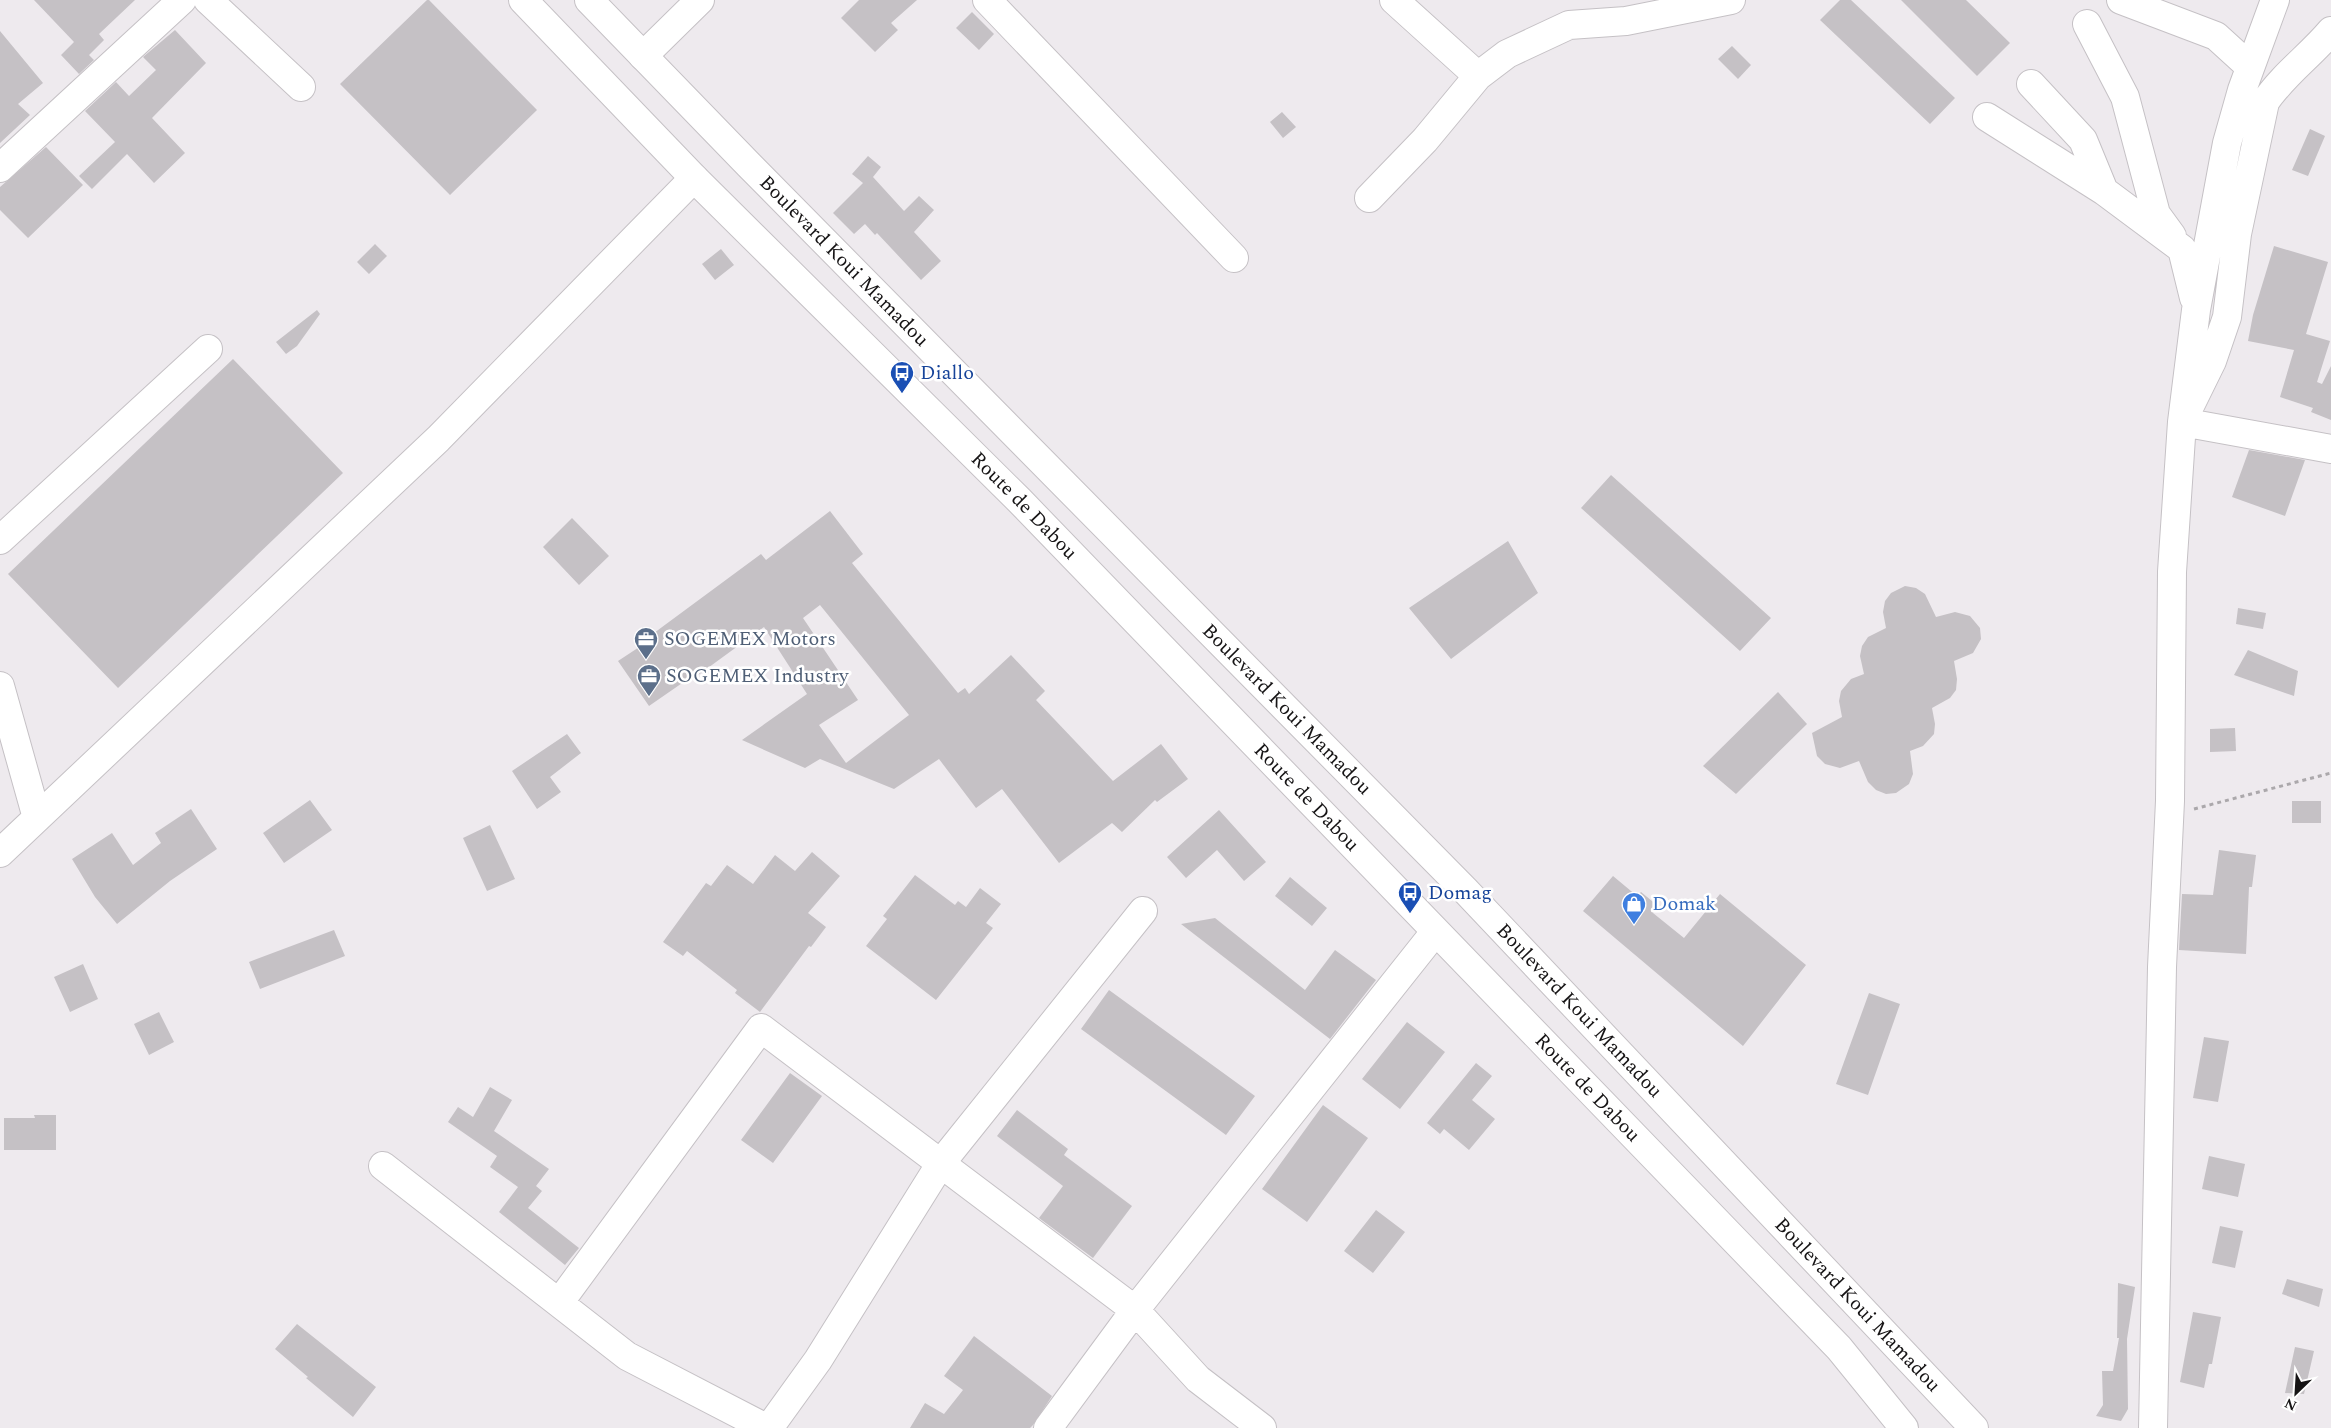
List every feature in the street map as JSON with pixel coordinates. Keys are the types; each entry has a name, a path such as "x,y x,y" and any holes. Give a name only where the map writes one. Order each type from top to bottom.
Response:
{"street":[{"path":"0,168 182,0"},
{"path":"208,0 301,87"},
{"path":"0,853 438,439 694,178 523,0"},
{"name":"Boulevard Koui Mamadou","path":"589,0 642,56 1465,890 1974,1428"},
{"path":"642,56 700,0"},
{"path":"986,0 1234,258"},
{"path":"1394,0 1478,76"},
{"path":"1369,198 1425,140 1478,76 1507,54 1569,25 1626,21 1731,0"},
{"path":"2121,0 2216,36 2250,67"},
{"path":"2153,1428 2162,967 2169,816 2172,572 2182,422 2196,310 2227,143 2250,67 2274,0"},
{"path":"2087,24 2125,97 2156,214 2182,249 2196,310"},
{"path":"2216,36 2263,31"},
{"path":"2182,422 2212,361 2227,316 2237,234 2265,102 2277,84 2313,52 2331,32"},
{"path":"2031,84 2083,140 2104,191"},
{"path":"1986,117 2104,191 2182,249"},
{"name":"Route de Dabou","path":"694,178 1019,500 1839,1348 1904,1428"},
{"path":"0,540 208,349"},
{"path":"2182,422 2331,449"},
{"path":"0,686 37,818"},
{"path":"383,1166 627,1356 767,1428 818,1360 940,1163 1143,911"},
{"path":"1048,1428 1135,1310 1435,932"},
{"path":"559,1303 761,1028 1135,1310 1198,1379 1262,1428"}],"path":[{"path":"2169,816 2331,773"}],"building":[{"path":"34,0 135,0 99,34 104,40 89,55 94,60 79,74 61,55 74,42"},
{"path":"427,0 537,110 450,195 340,84"},
{"path":"859,0 917,0 891,23 898,30 875,52 841,18"},
{"path":"1840,0 1851,0 1955,98 1930,124 1820,20"},
{"path":"1901,0 1966,0 2010,43 1977,76"},
{"path":"972,12 994,34 979,50 956,28"},
{"path":"175,30 206,63 152,118 185,153 154,183 127,154 92,189 79,176 115,142 85,111 116,82 129,96 156,70 143,57"},
{"path":"0,31 43,83 18,104 30,115 0,143"},
{"path":"1732,46 1751,65 1738,79 1718,59"},
{"path":"1282,112 1296,127 1283,138 1270,122"},
{"path":"2310,129 2325,136 2308,176 2292,170"},
{"path":"46,147 83,185 28,238 0,210 0,187"},
{"path":"868,156 881,167 873,177 904,211 919,196 934,210 914,232 941,261 921,280 877,233 875,235 865,224 854,234 833,213 863,183 852,174"},
{"path":"375,244 387,256 369,274 357,262"},
{"path":"2274,246 2328,262 2306,334 2330,341 2317,382 2322,384 2331,366 2331,420 2311,412 2313,408 2280,397 2294,350 2248,341 2253,315"},
{"path":"721,249 734,265 715,280 702,264"},
{"path":"317,310 320,314 297,346 286,354 276,342"},
{"path":"233,359 343,473 118,688 8,574"},
{"path":"2249,450 2305,460 2285,516 2232,497"},
{"path":"1611,475 1771,618 1740,651 1581,508"},
{"path":"830,511 863,554 852,563 958,693 965,688 969,694 1011,655 1045,691 1036,700 1113,781 1161,744 1188,779 1157,802 1155,800 1122,832 1112,823 1059,863 1002,789 976,808 939,759 894,789 820,759 805,768 742,740 807,694 764,627 690,681 688,679 649,706 618,661 656,636 654,633 761,554 766,560","holes":["820,605 909,715 846,763 819,725 858,700 803,618"]},
{"path":"572,518 609,556 579,585 543,547"},
{"path":"1508,541 1538,593 1451,659 1409,608"},
{"path":"1905,586 1916,588 1925,594 1936,617 1955,612 1970,616 1980,628 1981,639 1973,653 1954,661 1957,679 1956,690 1950,698 1932,708 1935,724 1934,734 1923,746 1910,751 1913,774 1909,784 1896,793 1886,794 1876,790 1868,782 1859,761 1840,768 1825,764 1817,756 1812,733 1842,717 1839,701 1841,691 1851,679 1864,674 1860,656 1862,646 1868,637 1886,628 1883,612 1885,601 1891,593"},
{"path":"2238,608 2266,613 2263,629 2236,624"},
{"path":"2248,650 2298,671 2294,696 2234,675"},
{"path":"1778,692 1807,724 1736,794 1703,766"},
{"path":"2235,728 2236,751 2210,752 2210,729"},
{"path":"567,734 581,753 550,777 561,792 537,809 512,771"},
{"path":"310,800 332,830 284,863 263,833"},
{"path":"2292,801 2321,801 2321,823 2292,823"},
{"path":"191,809 217,849 170,881 117,924 95,897 72,859 112,833 133,865 161,843 155,833"},
{"path":"1219,810 1266,862 1244,881 1217,850 1186,878 1167,857"},
{"path":"490,825 515,879 487,891 463,838"},
{"path":"2219,850 2256,855 2252,887 2249,887 2246,954 2179,950 2182,894 2213,895"},
{"path":"812,852 840,876 808,913 826,927 811,947 809,946 760,1012 735,993 737,990 687,951 683,956 663,942 706,883 711,886 727,865 753,884 775,855 795,871"},
{"path":"915,875 955,905 958,901 966,907 980,888 1001,904 986,923 993,928 936,1000 866,946 887,919 883,916"},
{"path":"1613,876 1637,896 1641,892 1658,906 1653,913 1684,938 1720,894 1806,965 1743,1046 1583,911"},
{"path":"1290,877 1327,908 1312,926 1275,896"},
{"path":"1215,918 1305,990 1335,950 1376,980 1330,1039 1181,924"},
{"path":"334,930 345,956 260,989 249,962"},
{"path":"83,964 98,999 70,1012 54,977"},
{"path":"1109,990 1255,1096 1226,1135 1081,1029"},
{"path":"1869,993 1900,1004 1868,1095 1836,1084"},
{"path":"159,1012 174,1042 149,1055 134,1024"},
{"path":"1407,1022 1445,1052 1400,1109 1362,1079"},
{"path":"2204,1037 2229,1041 2218,1102 2193,1098"},
{"path":"1476,1063 1492,1076 1472,1100 1495,1119 1469,1150 1444,1129 1440,1134 1427,1123"},
{"path":"790,1073 822,1096 773,1163 741,1140"},
{"path":"490,1087 512,1100 494,1131 549,1169 536,1186 542,1191 528,1208 579,1248 565,1265 499,1212 518,1187 490,1167 497,1156 448,1122 458,1107 473,1117"},
{"path":"1323,1105 1368,1138 1307,1222 1262,1189"},
{"path":"1017,1110 1068,1149 1064,1155 1132,1206 1093,1258 1039,1218 1063,1186 997,1136"},
{"path":"34,1115 56,1115 56,1150 4,1150 4,1118 35,1118"},
{"path":"2209,1156 2245,1164 2238,1197 2202,1189"},
{"path":"1376,1210 1405,1232 1373,1273 1344,1251"},
{"path":"2220,1226 2243,1231 2235,1268 2212,1263"},
{"path":"2287,1279 2323,1289 2319,1307 2282,1294"},
{"path":"2118,1283 2135,1287 2127,1339 2128,1409 2121,1421 2096,1416 2103,1405 2102,1371 2113,1371 2119,1338 2117,1338"},
{"path":"2193,1312 2221,1317 2212,1364 2209,1364 2204,1388 2180,1382"},
{"path":"297,1324 376,1387 353,1417 275,1349"},
{"path":"974,1336 1052,1396 1033,1425 1030,1428 910,1428 925,1403 944,1414 963,1390 944,1376"},
{"path":"2295,1347 2314,1351 2304,1394 2285,1393"}],"place":[{"name":"Diallo","path":"902,394"},
{"name":"SOGEMEX Motors","path":"646,660"},
{"name":"SOGEMEX Industry","path":"649,697"},
{"name":"Domag","path":"1410,914"},
{"name":"Domak","path":"1634,925"}]}
